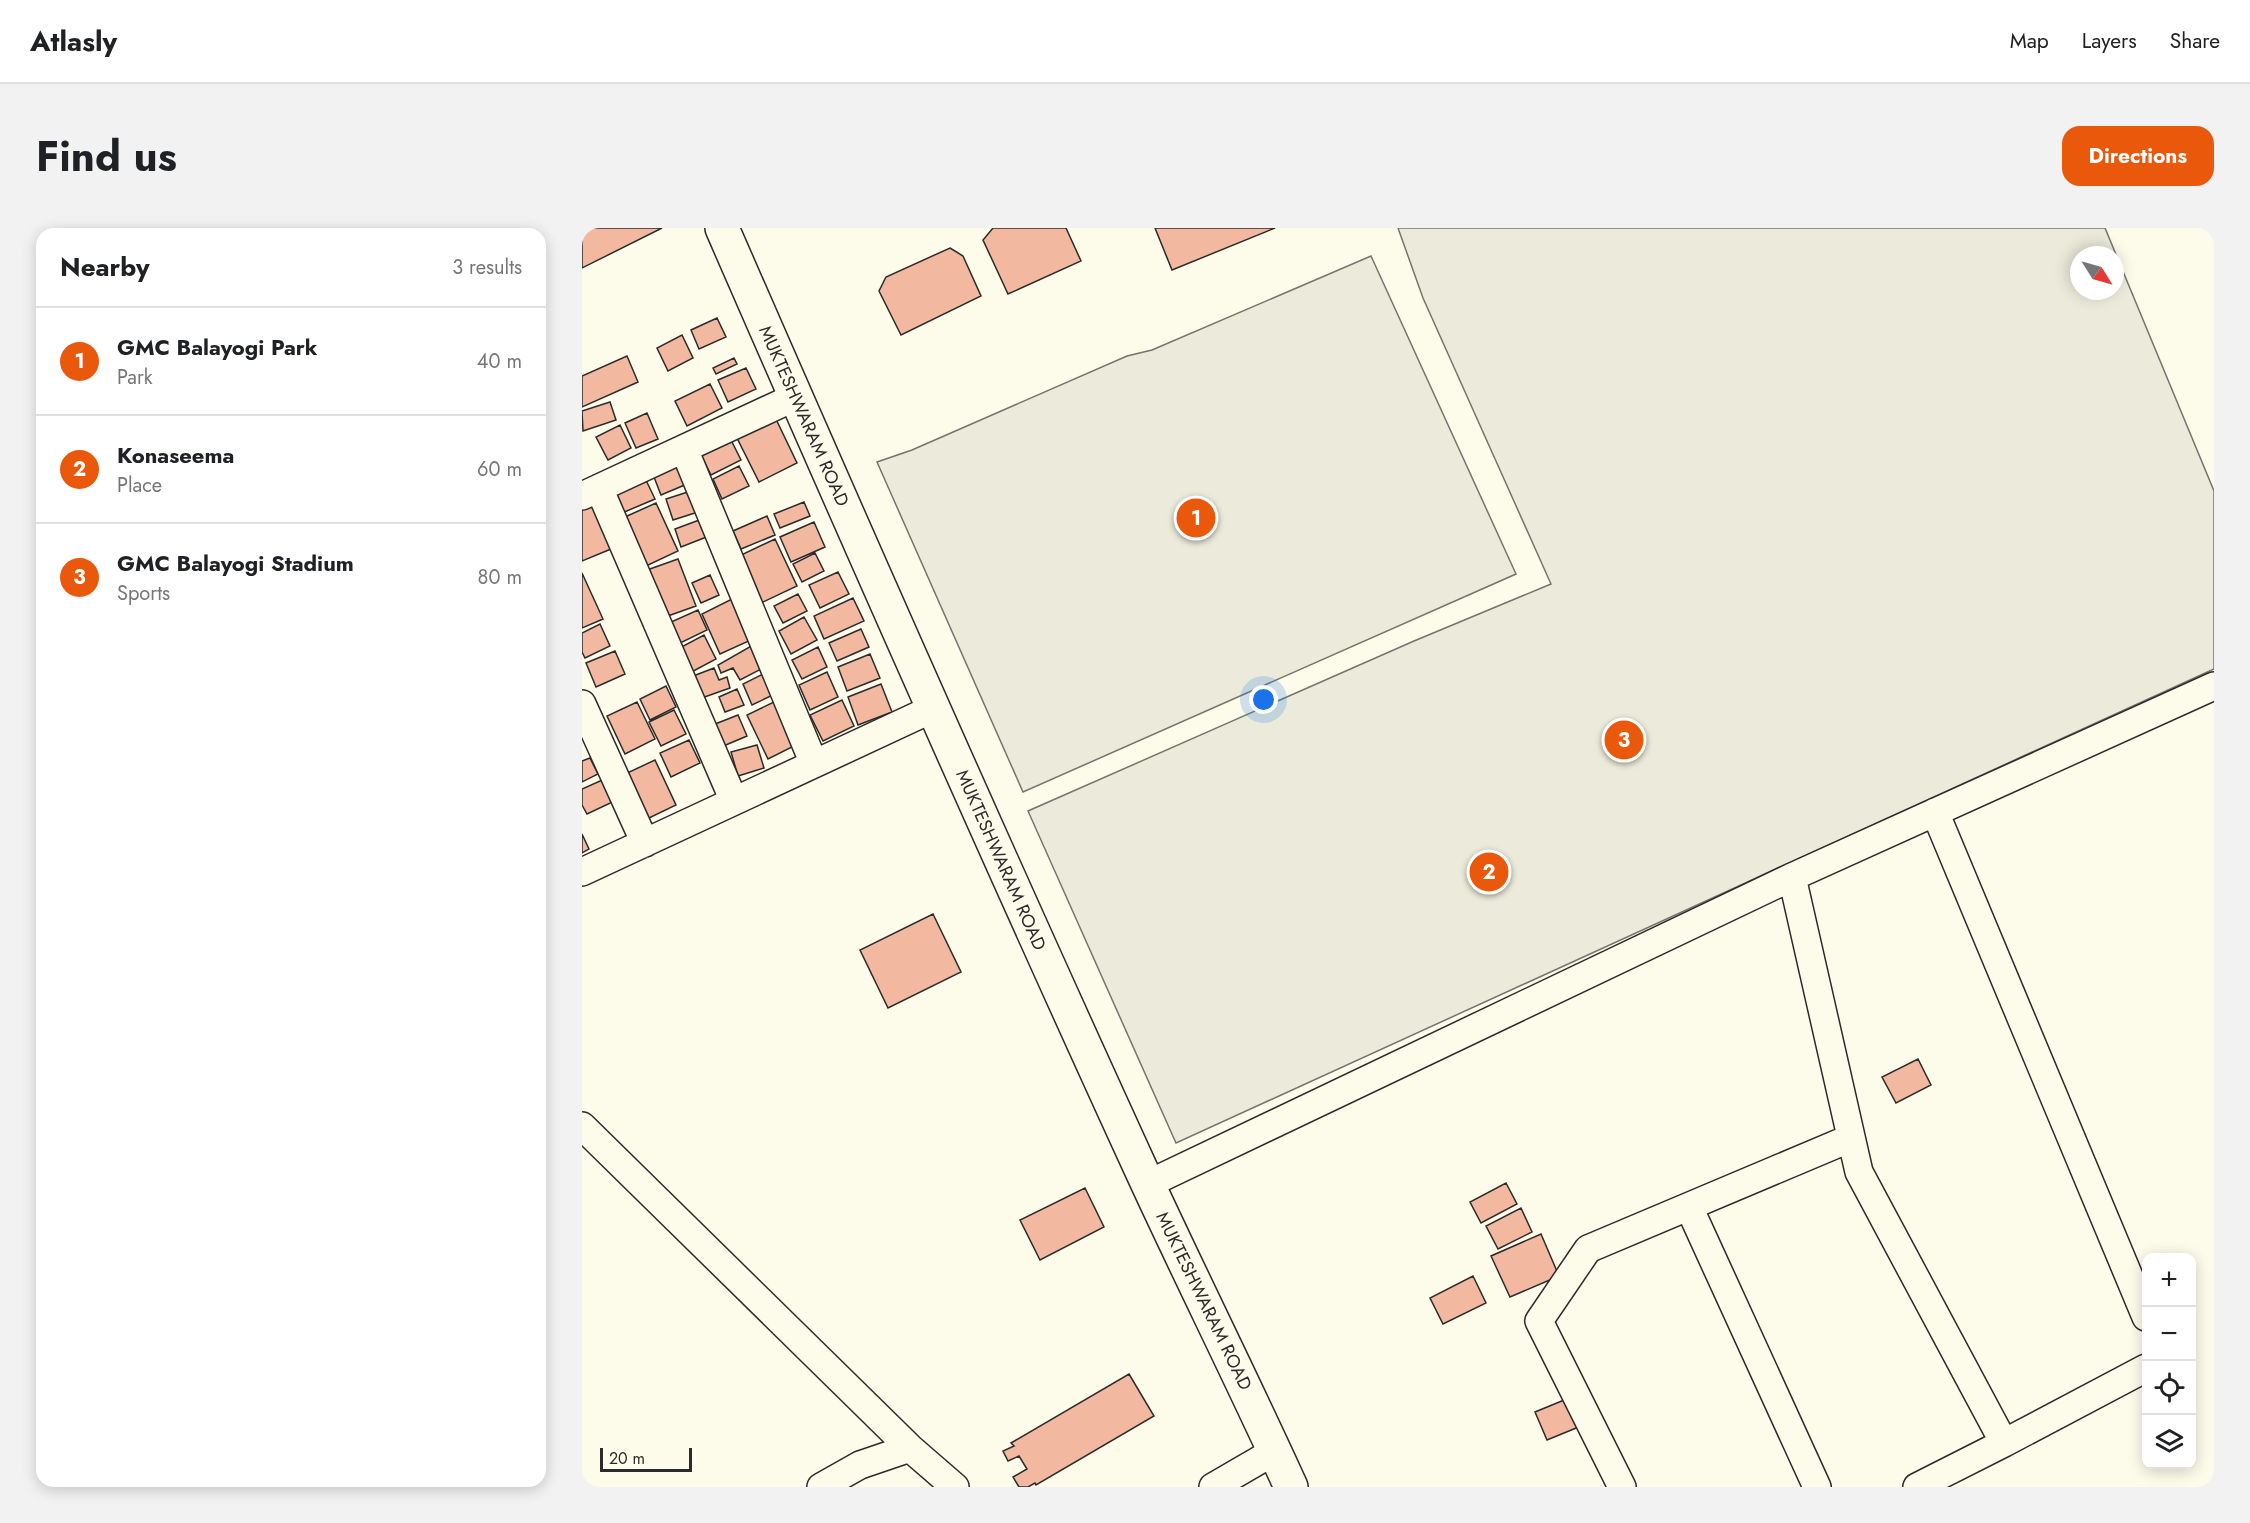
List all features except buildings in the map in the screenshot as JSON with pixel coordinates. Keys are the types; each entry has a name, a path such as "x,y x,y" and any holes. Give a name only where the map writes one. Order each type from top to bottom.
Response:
{"main road":[{"name":"MUKTESHWARAM ROAD","path":"722,228 932,709 1148,1184 1291,1487"}],"street":[{"path":"734,801 590,492 795,397"},
{"path":"684,448 814,764"},
{"path":"1148,1184 1792,877 2214,686"},
{"path":"582,704 645,843"},
{"path":"582,872 932,709"},
{"path":"1935,812 2142,1307"},
{"path":"1792,877 1859,1172 2004,1443"},
{"path":"582,1126 910,1449 955,1487"},
{"path":"1622,1487 1539,1321 1588,1250 1851,1138"},
{"path":"1689,1207 1817,1487"},
{"path":"1917,1487 2142,1370"},
{"path":"821,1487 860,1465 910,1449"},
{"path":"1213,1487 1275,1451"}],"shaded area":[{"path":"1398,228 2105,228 2112,246 2070,246 2070,300 2124,300 2124,274 2214,491 2214,669 1176,1143 1028,811 1414,641 1551,584 1423,298"},
{"path":"1371,256 1516,574 1023,792 877,462 912,450 1127,356 1152,350"}],"place":[{"name":"GMC Balayogi Park","path":"1196,518"},
{"name":"GMC Balayogi Stadium","path":"1624,740"},
{"name":"Konaseema","path":"1489,872"}]}
